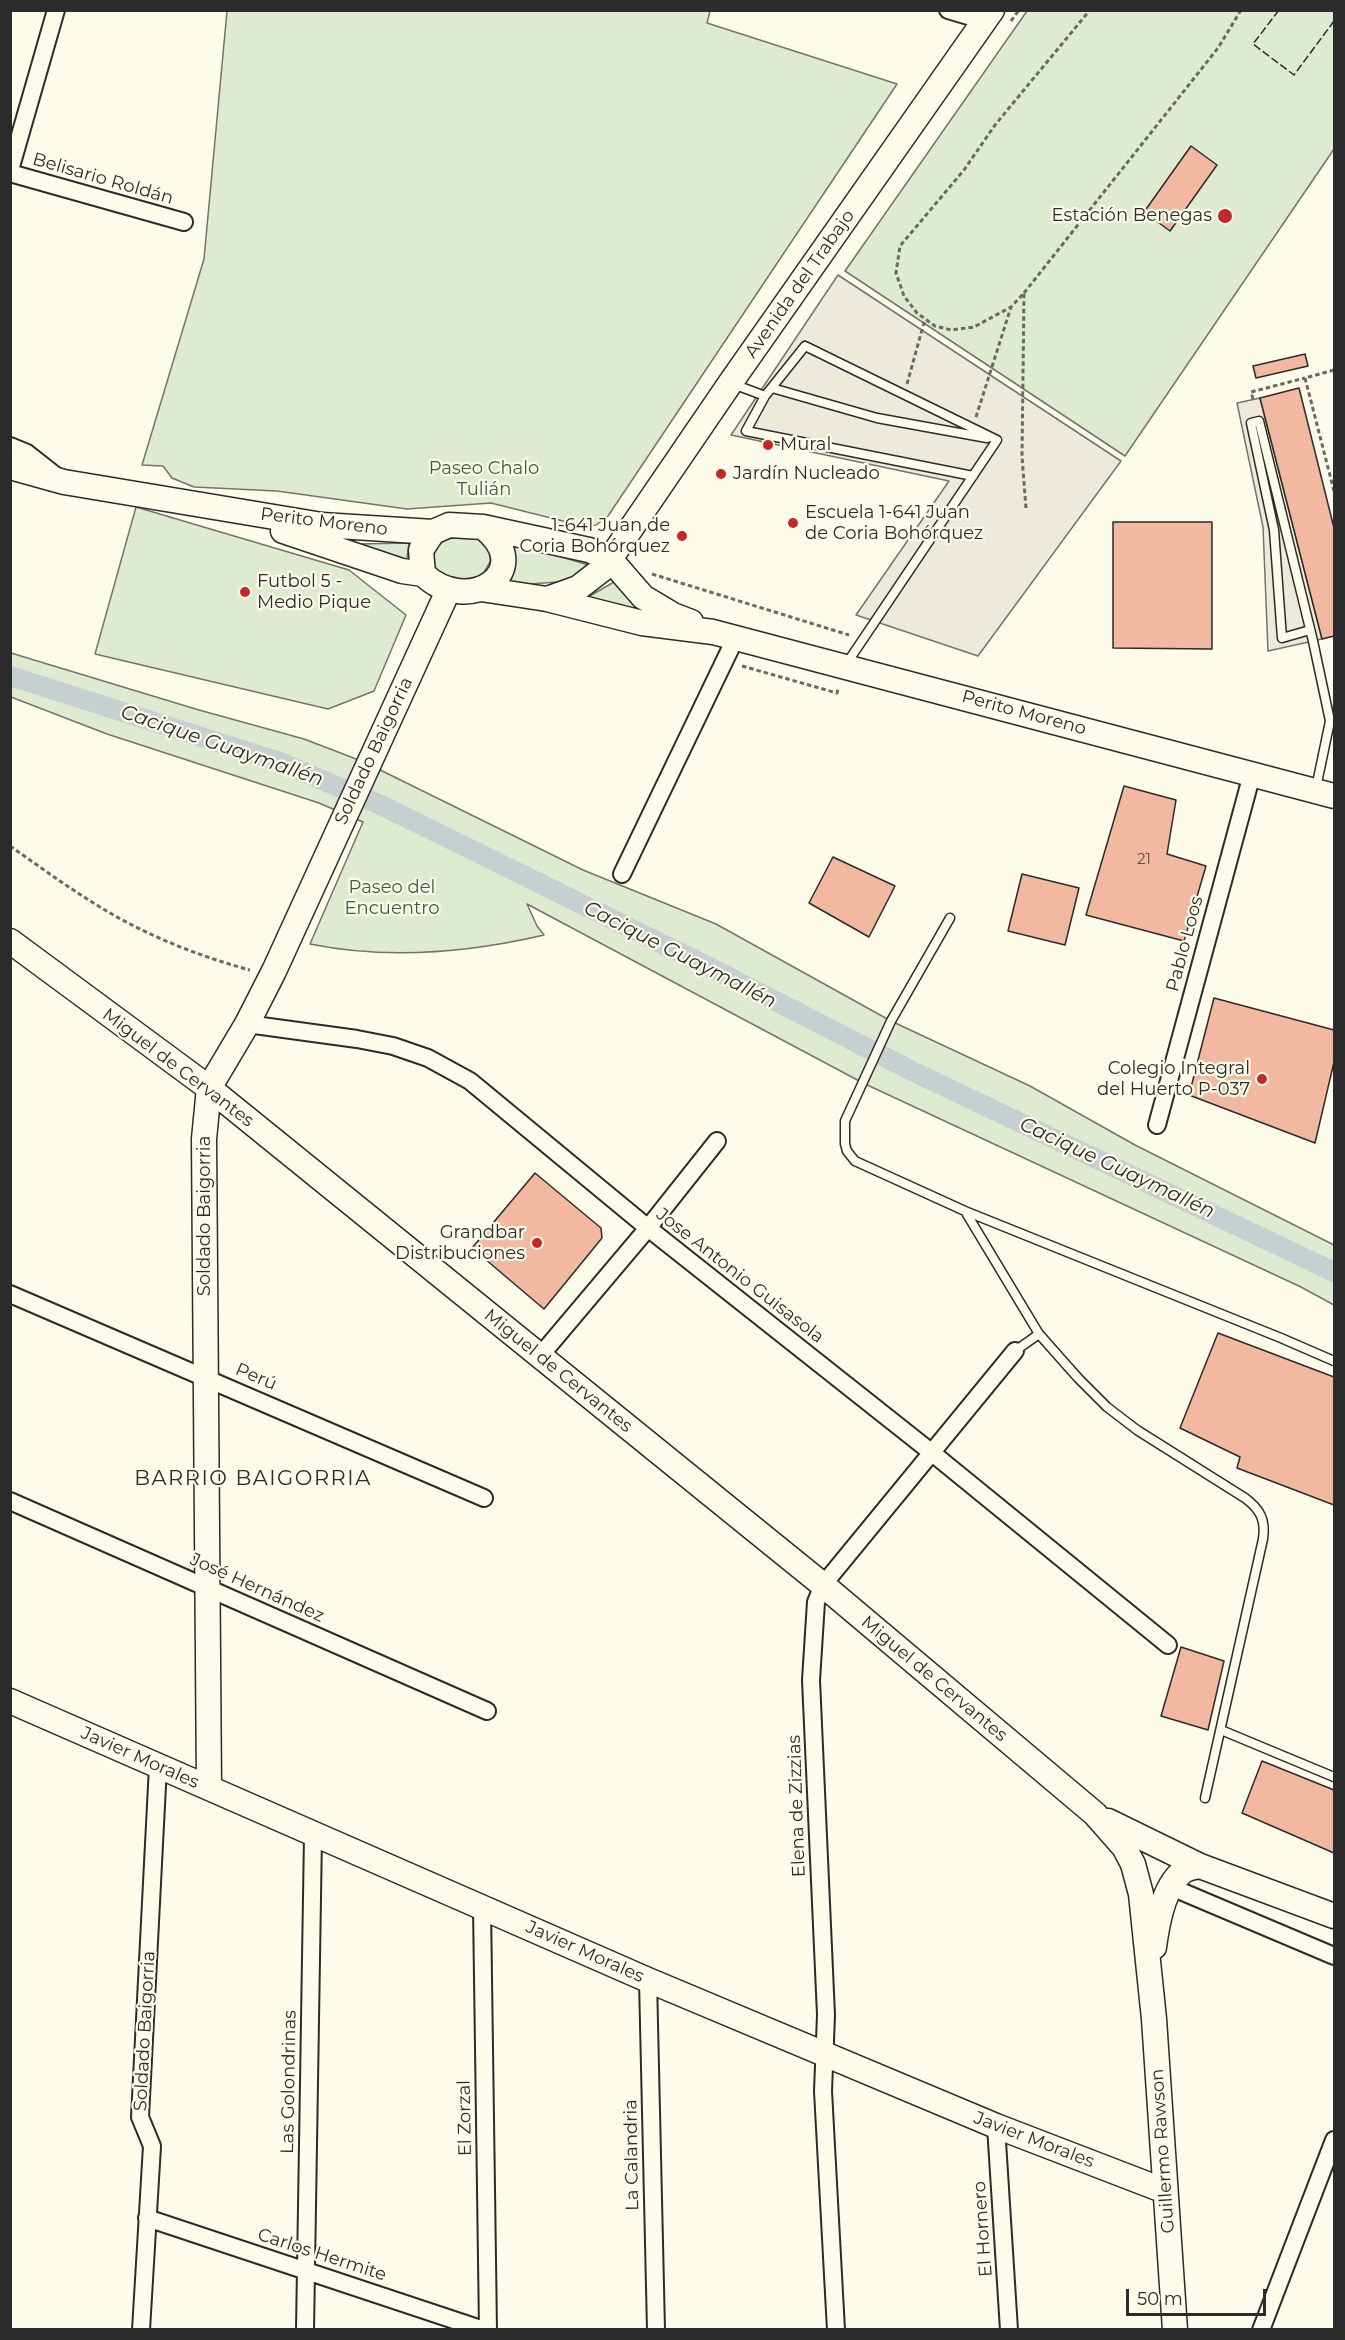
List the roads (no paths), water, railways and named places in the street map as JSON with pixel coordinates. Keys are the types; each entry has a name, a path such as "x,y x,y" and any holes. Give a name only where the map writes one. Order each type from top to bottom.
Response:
{"main road":[{"name":"Avenida del Trabajo","path":"610,559 730,382 988,16"},
{"name":"Perito Moreno","path":"10,467 64,482 322,525 433,532"},
{"name":"Perito Moreno","path":"215,508 402,571 423,574"},
{"path":"449,525 483,527 495,536 502,547 504,559 497,578 481,590 448,591 434,585 423,574 421,550 433,532 449,525"},
{"name":"Perito Moreno","path":"483,527 589,550 610,559 634,588 653,603 724,634"},
{"name":"Perito Moreno","path":"547,599 578,588 598,574 610,559"},
{"name":"Perito Moreno","path":"481,590 547,599 642,623 724,634 1325,794"},
{"name":"Soldado Baigorria","path":"209,1788 204,1139 209,1089 247,1024 274,971 448,591"},
{"name":"Miguel de Cervantes","path":"10,941 209,1089 823,1584 1095,1814 1124,1847"},
{"name":"Javier Morales","path":"10,1701 648,1980 996,2126 1165,2191"},
{"name":"Miguel de Cervantes","path":"1095,1814 1176,1864 1335,1916"},
{"name":"Guillermo Rawson","path":"1124,1847 1141,1894 1150,1973 1175,2330"},
{"name":"Guillermo Rawson","path":"1141,1894 1144,1875 1152,1863 1176,1864"},
{"name":"Guillermo Rawson","path":"1150,1973 1166,1875 1176,1864"}],"street":[{"path":"10,171 57,10"},
{"path":"948,10 988,16"},
{"name":"Belisario Roldán","path":"10,171 184,222"},
{"path":"10,446 27,453 64,482"},
{"path":"622,874 724,634"},
{"name":"Pablo Loos","path":"1157,1125 1252,774"},
{"name":"Jose Antonio Guisasola","path":"247,1024 376,1042 409,1051 470,1081 648,1228 1168,1645"},
{"path":"540,1356 648,1228 717,1141"},
{"name":"Perú","path":"10,1294 484,1498"},
{"name":"Elena de Zizzias","path":"836,2330 823,2091 826,2016 811,1680 816,1602 823,1584 1014,1351"},
{"name":"José Hernández","path":"10,1501 488,1711"},
{"name":"Soldado Baigorria","path":"141,2330 152,2146 140,2117 158,1766"},
{"name":"Las Golondrinas","path":"305,2330 313,1835"},
{"path":"1176,1864 1335,1956"},
{"name":"El Zorzal","path":"482,1907 486,2330"},
{"name":"La Calandria","path":"648,1980 656,2330"},
{"name":"El Hornero","path":"996,2126 1009,2330"},
{"path":"1261,2330 1335,2140"},
{"name":"Carlos Hermite","path":"147,2218 486,2330"}],"lane":[{"path":"973,476 746,431 765,396 805,346 997,440"},
{"path":"730,382 765,396"},
{"path":"771,388 877,418 997,440"},
{"path":"1310,630 1282,638 1274,530 1251,423 1259,421 1310,630 1330,721 1325,794"},
{"path":"845,666 997,440"},
{"path":"950,918 891,1021 845,1121 845,1144 850,1156 860,1165 965,1211 1281,1338 1335,1362"},
{"path":"965,1211 1039,1334 1107,1407 1137,1430 1245,1498 1255,1505 1262,1515 1265,1527 1263,1539 1205,1798"},
{"path":"1014,1351 1039,1334"},
{"path":"1221,1730 1335,1777"}],"waterway":[{"name":"Cacique Guaymallén","path":"10,676 280,762 383,806 711,968 914,1072 1334,1272"}],"place":[{"name":"Estación Benegas","path":"1225,216"},
{"name":"Mural","path":"768,445"},
{"name":"Jardín Nucleado","path":"721,474"},
{"name":"Escuela 1-641 Juan de Coria Bohórquez","path":"793,523"},
{"name":"1-641 Juan de Coria Bohórquez","path":"682,536"},
{"name":"Futbol 5 - Medio Pique","path":"245,592"},
{"name":"Colegio Integral del Huerto P-037","path":"1262,1079"},
{"name":"Grandbar Distribuciones","path":"537,1243"}],"district":[{"name":"BARRIO BAIGORRIA","path":"253,1479"}],"park label":[{"name":"Paseo Chalo Tulián","path":"484,479"},
{"name":"Paseo del Encuentro","path":"392,898"}]}
